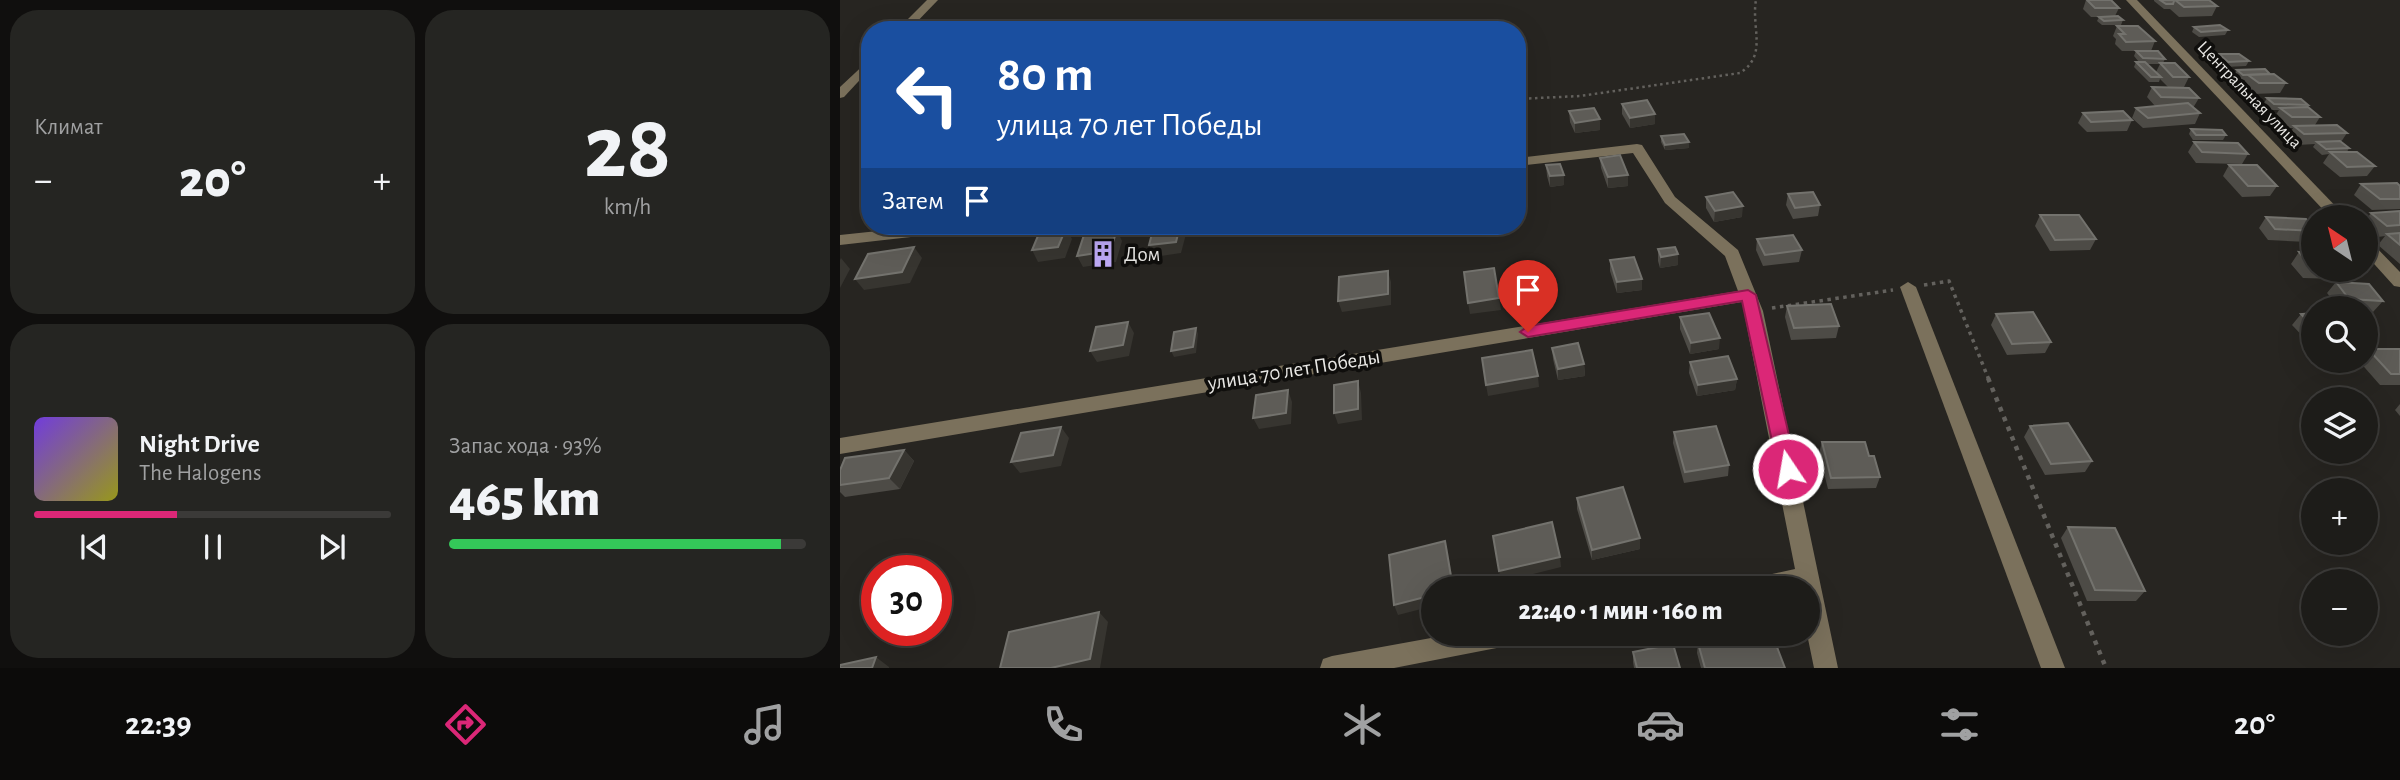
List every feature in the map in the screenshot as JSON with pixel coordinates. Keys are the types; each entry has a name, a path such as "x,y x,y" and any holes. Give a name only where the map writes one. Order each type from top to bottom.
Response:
{"street":[{"path":"911,21 933,0"},
{"name":"Центральная улица","path":"2131,0 2327,205"},
{"path":"840,94 861,72"},
{"path":"1526,161 1637,148 1670,200 1732,254 1751,303 1809,576"},
{"path":"840,240 884,235"},
{"path":"2378,259 2400,282"},
{"path":"1908,287 2053,668"},
{"name":"улица 70 лет Победы","path":"840,446 1751,303"},
{"path":"1820,636 1826,668"},
{"path":"1332,668 1448,646"}],"path":[{"path":"1526,99 1580,96 1740,73 1752,66 1757,57 1756,0"},
{"path":"1751,303 1949,281 2106,668"}],"building":[{"path":"2087,0 2111,0 2119,8 2095,8"},
{"path":"2160,0 2174,1 2173,4 2166,4"},
{"path":"2175,0 2209,0 2217,6 2184,7"},
{"path":"2118,16 2123,20 2104,21 2099,17"},
{"path":"2220,25 2228,30 2201,32 2194,27"},
{"path":"2117,26 2138,26 2155,41 2126,42 2119,34 2125,34"},
{"path":"2136,51 2158,51 2165,59 2143,58"},
{"path":"2219,54 2239,54 2249,61 2228,62"},
{"path":"2136,62 2145,62 2161,77 2151,77"},
{"path":"2160,63 2175,63 2189,77 2173,77"},
{"path":"2265,69 2270,74 2243,75 2237,70"},
{"path":"2274,74 2286,83 2259,83 2248,75"},
{"path":"2152,87 2189,88 2199,98 2161,97"},
{"path":"2267,98 2301,99 2308,105 2274,104"},
{"path":"1647,100 1655,114 1630,118 1622,104"},
{"path":"2188,103 2200,113 2148,118 2136,108"},
{"path":"2308,107 2320,117 2292,117 2280,108"},
{"path":"1594,108 1600,119 1575,123 1569,111"},
{"path":"2123,111 2132,120 2091,122 2083,113"},
{"path":"2337,125 2347,133 2304,134 2294,126"},
{"path":"2191,129 2222,130 2226,135 2196,135"},
{"path":"1684,134 1689,142 1665,145 1661,136"},
{"path":"2340,141 2349,148 2326,149 2317,142"},
{"path":"2194,142 2238,143 2248,154 2202,152"},
{"path":"2330,152 2357,152 2375,166 2347,167"},
{"path":"1620,155 1628,175 1608,177 1600,158"},
{"path":"1560,164 1564,175 1550,176 1546,165"},
{"path":"2229,165 2257,165 2277,186 2248,186"},
{"path":"2397,183 2400,186 2400,199 2380,199 2361,184"},
{"path":"1733,192 1743,206 1715,211 1706,197"},
{"path":"1813,192 1820,205 1795,208 1788,194"},
{"path":"2400,211 2400,225 2387,226 2378,219 2378,213"},
{"path":"2040,215 2079,215 2096,239 2055,240"},
{"path":"2266,217 2301,219 2301,230 2275,229"},
{"path":"2400,233 2400,245 2387,234"},
{"path":"1038,235 1063,235 1058,247 1032,250"},
{"path":"1084,235 1115,235 1110,251 1077,256"},
{"path":"1152,235 1178,235 1176,242 1149,245"},
{"path":"1793,235 1802,250 1765,255 1757,239"},
{"path":"914,247 902,272 855,279 868,254"},
{"path":"1675,247 1678,254 1661,257 1658,249"},
{"path":"1634,257 1642,279 1617,282 1610,260"},
{"path":"1494,268 1499,298 1468,303 1464,272"},
{"path":"1388,271 1388,294 1338,301 1339,277"},
{"path":"2336,282 2369,284 2383,301 2378,301 2378,296 2347,296"},
{"path":"1831,304 1839,326 1794,328 1787,306"},
{"path":"2033,312 2051,342 2012,344 1996,314"},
{"path":"1709,313 1720,338 1691,343 1680,317"},
{"path":"1128,322 1123,345 1090,351 1096,327"},
{"path":"1196,328 1193,347 1171,351 1174,332"},
{"path":"1578,343 1584,364 1558,369 1552,348"},
{"path":"2378,349 2400,349 2400,374 2391,374 2378,360"},
{"path":"1532,350 1538,376 1486,385 1482,358"},
{"path":"1728,356 1737,379 1698,385 1690,362"},
{"path":"1358,381 1358,409 1334,413 1334,385"},
{"path":"1288,390 1286,413 1253,418 1256,395"},
{"path":"2068,423 2092,461 2051,464 2030,426"},
{"path":"1716,426 1729,465 1685,472 1674,432"},
{"path":"1061,427 1053,455 1011,462 1021,433"},
{"path":"1822,442 1865,442 1869,456 1874,456 1880,477 1831,478"},
{"path":"904,450 889,478 840,485 840,470 845,458"},
{"path":"1623,487 1640,538 1592,550 1577,498"},
{"path":"1552,522 1560,557 1499,571 1493,536"},
{"path":"2068,527 2115,528 2145,591 2095,590"},
{"path":"1445,541 1451,576 1421,576 1421,598 1394,605 1389,555"},
{"path":"1099,612 1090,659 1051,668 1000,668 1009,632"},
{"path":"1674,646 1680,668 1637,668 1633,652"},
{"path":"1699,646 1777,646 1785,668 1705,668"},
{"path":"876,657 872,668 840,668 840,665"}],"place":[{"name":"Дом","path":"1103,254"}],"route":[{"path":"1528,332 1748,295 1754,311 1788,469"}]}
